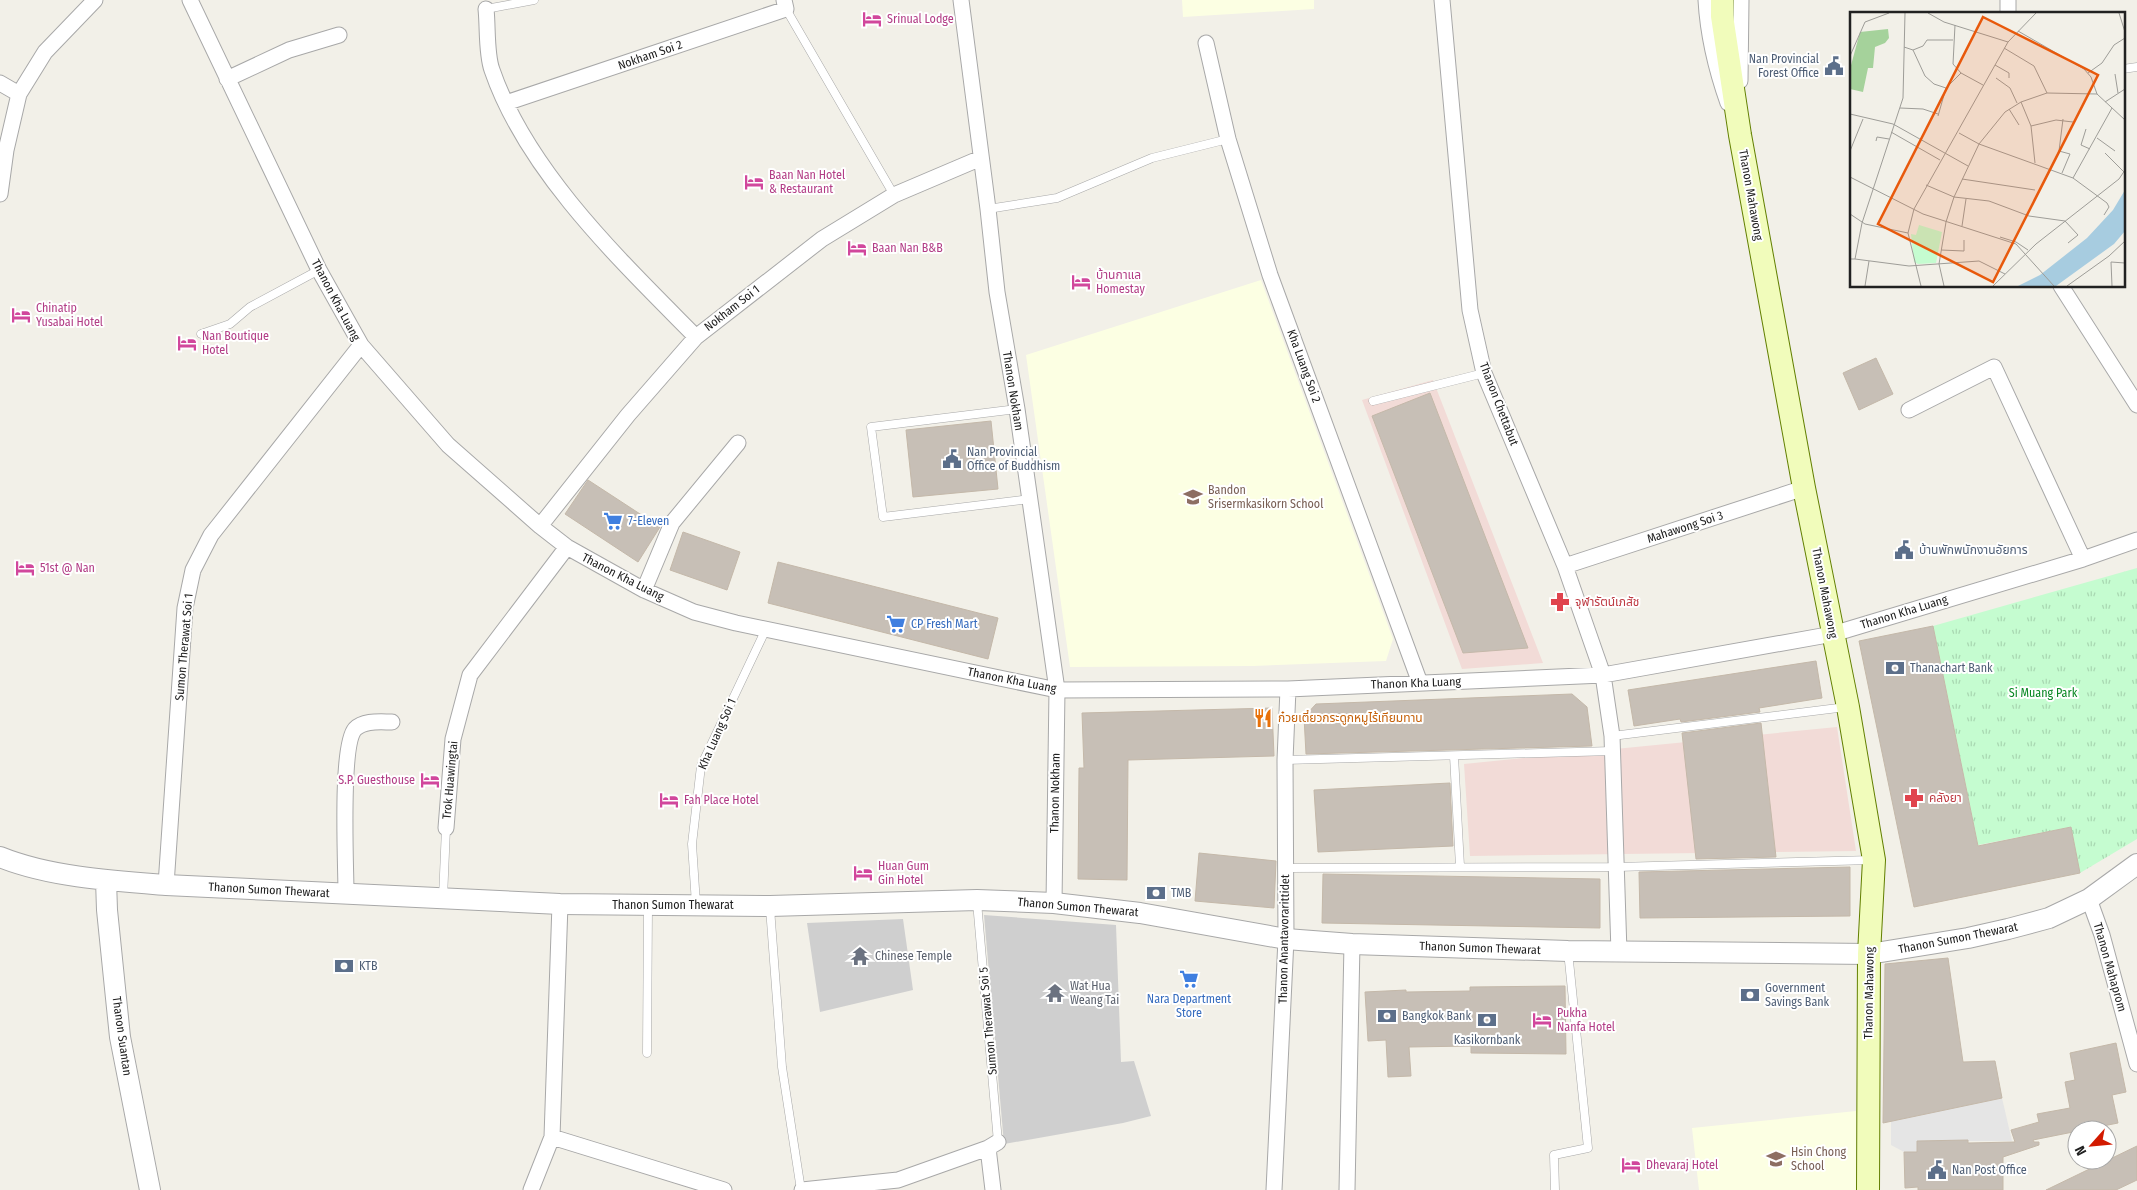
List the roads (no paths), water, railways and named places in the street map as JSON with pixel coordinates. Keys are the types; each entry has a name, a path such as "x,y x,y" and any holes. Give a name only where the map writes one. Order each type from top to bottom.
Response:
{"main road":[{"name":"Thanon Mahawong","path":"1722,0 1722,16 1740,135 1804,488 1848,706 1874,860 1869,954 1868,1190"}],"street":[{"path":"0,194 6,150 19,94 45,52 95,0"},
{"name":"Thanon Kha Luang","path":"190,0 319,270 361,345 448,445 567,548 644,590 694,612 1057,690 1288,689 1603,675 1833,634 2083,559 2137,540"},
{"name":"Thanon Nokham","path":"961,0 997,292 1017,409 1057,690 1054,903"},
{"name":"Thanon Chettabut","path":"1442,0 1470,310 1484,374 1565,566 1603,675 1612,744 1619,952"},
{"path":"1706,0 1708,29 1720,80 1740,135"},
{"path":"1740,135 1741,0"},
{"name":"Nokham Soi 2","path":"506,103 785,4"},
{"path":"486,9 491,68 506,103 539,161 600,238 696,336"},
{"path":"227,79 289,50 339,35"},
{"name":"Kha Luang Soi 2","path":"1206,43 1228,139 1270,275 1420,683"},
{"path":"0,82 19,94"},
{"name":"Nokham Soi 1","path":"540,526 628,415 696,336 822,239 894,196 981,158"},
{"path":"2062,288 2137,405"},
{"name":"Sumon Therawat Soi 1","path":"166,885 185,608 193,570 211,535 361,345"},
{"path":"1909,410 1994,368 2083,559"},
{"path":"644,590 672,523 738,443"},
{"name":"Mahawong Soi 3","path":"1565,566 1804,488"},
{"name":"Trok Huawingtai","path":"446,828 453,739 470,675 567,548"},
{"name":"Thanon Anantavorarittidet","path":"1274,1190 1286,939 1288,689"},
{"path":"346,893 346,766 349,741 354,730 361,725 373,722 392,722"},
{"name":"Thanon Sumon Thewarat","path":"0,856 18,864 106,880 166,885 560,904 648,906 770,906 977,900 1054,903 1140,913 1286,939 1352,944 1568,952 1869,954 2008,929 2048,918 2089,900 2137,864"},
{"name":"Thanon Suantan","path":"106,880 107,910 120,1037 150,1190"},
{"name":"Thanon Mahaprom","path":"2089,900 2102,935 2137,1064"},
{"path":"531,1190 552,1137 560,904"},
{"path":"1347,1190 1352,944"},
{"path":"552,1137 724,1190"},
{"path":"801,1190 898,1180 993,1145 993,1190"}],"lane":[{"path":"486,9 534,0"},
{"path":"785,4 894,196"},
{"path":"2124,69 2137,67"},
{"path":"988,209 1057,198 1152,158 1228,139"},
{"path":"201,334 230,324 250,307 319,270"},
{"path":"1373,401 1484,374"},
{"path":"1017,409 871,427 883,517 1030,499"},
{"name":"Kha Luang Soi 1","path":"696,905 692,844 701,766 766,629"},
{"path":"1286,760 1454,756 1612,744 1848,706"},
{"path":"1454,756 1460,866"},
{"name":"Trok Huawingtai","path":"442,898 446,828"},
{"path":"1286,868 1617,867 1874,860"},
{"name":"Sumon Therawat Soi 5","path":"977,900 993,1145"},
{"path":"647,1053 648,906"},
{"path":"770,906 782,1067 801,1190"},
{"path":"1554,1190 1554,1155 1588,1148 1568,952"}],"place":[{"name":"Srinual Lodge","path":"872,19"},
{"name":"Nan Provincial Forest Office","path":"1834,66"},
{"name":"Baan Nan Hotel & Restaurant","path":"754,182"},
{"name":"Baan Nan B&B","path":"857,248"},
{"name":"บ้านกาแล Homestay","path":"1081,282"},
{"name":"Chinatip Yusabai Hotel","path":"21,315"},
{"name":"Nan Boutique Hotel","path":"187,343"},
{"name":"Nan Provincial Office of Buddhism","path":"952,459"},
{"name":"Bandon Srisermkasikorn School","path":"1193,497"},
{"name":"7-Eleven","path":"613,521"},
{"name":"บ้านพักพนักงานอัยการ","path":"1904,550"},
{"name":"51st @ Nan","path":"25,568"},
{"name":"จุฬารัตน์เภสัช","path":"1560,602"},
{"name":"CP Fresh Mart","path":"896,624"},
{"name":"Thanachart Bank","path":"1895,668"},
{"name":"ก๋วยเตี๋ยวกระดูกหมูไร้เทียมทาน","path":"1263,718"},
{"name":"S.P. Guesthouse","path":"430,780"},
{"name":"คลังยา","path":"1914,798"},
{"name":"Fah Place Hotel","path":"669,800"},
{"name":"Huan Gum Gin Hotel","path":"863,873"},
{"name":"TMB","path":"1156,893"},
{"name":"Chinese Temple","path":"860,956"},
{"name":"KTB","path":"344,966"},
{"name":"Nara Department Store","path":"1189,979"},
{"name":"Wat Hua Weang Tai","path":"1055,993"},
{"name":"Government Savings Bank","path":"1750,995"},
{"name":"Bangkok Bank","path":"1387,1016"},
{"name":"Kasikornbank","path":"1487,1020"},
{"name":"Pukha Nanfa Hotel","path":"1542,1020"},
{"name":"Hsin Chong School","path":"1776,1159"},
{"name":"Dhevaraj Hotel","path":"1631,1165"},
{"name":"Nan Post Office","path":"1937,1170"}],"park label":[{"name":"Si Muang Park","path":"2043,693"}]}
